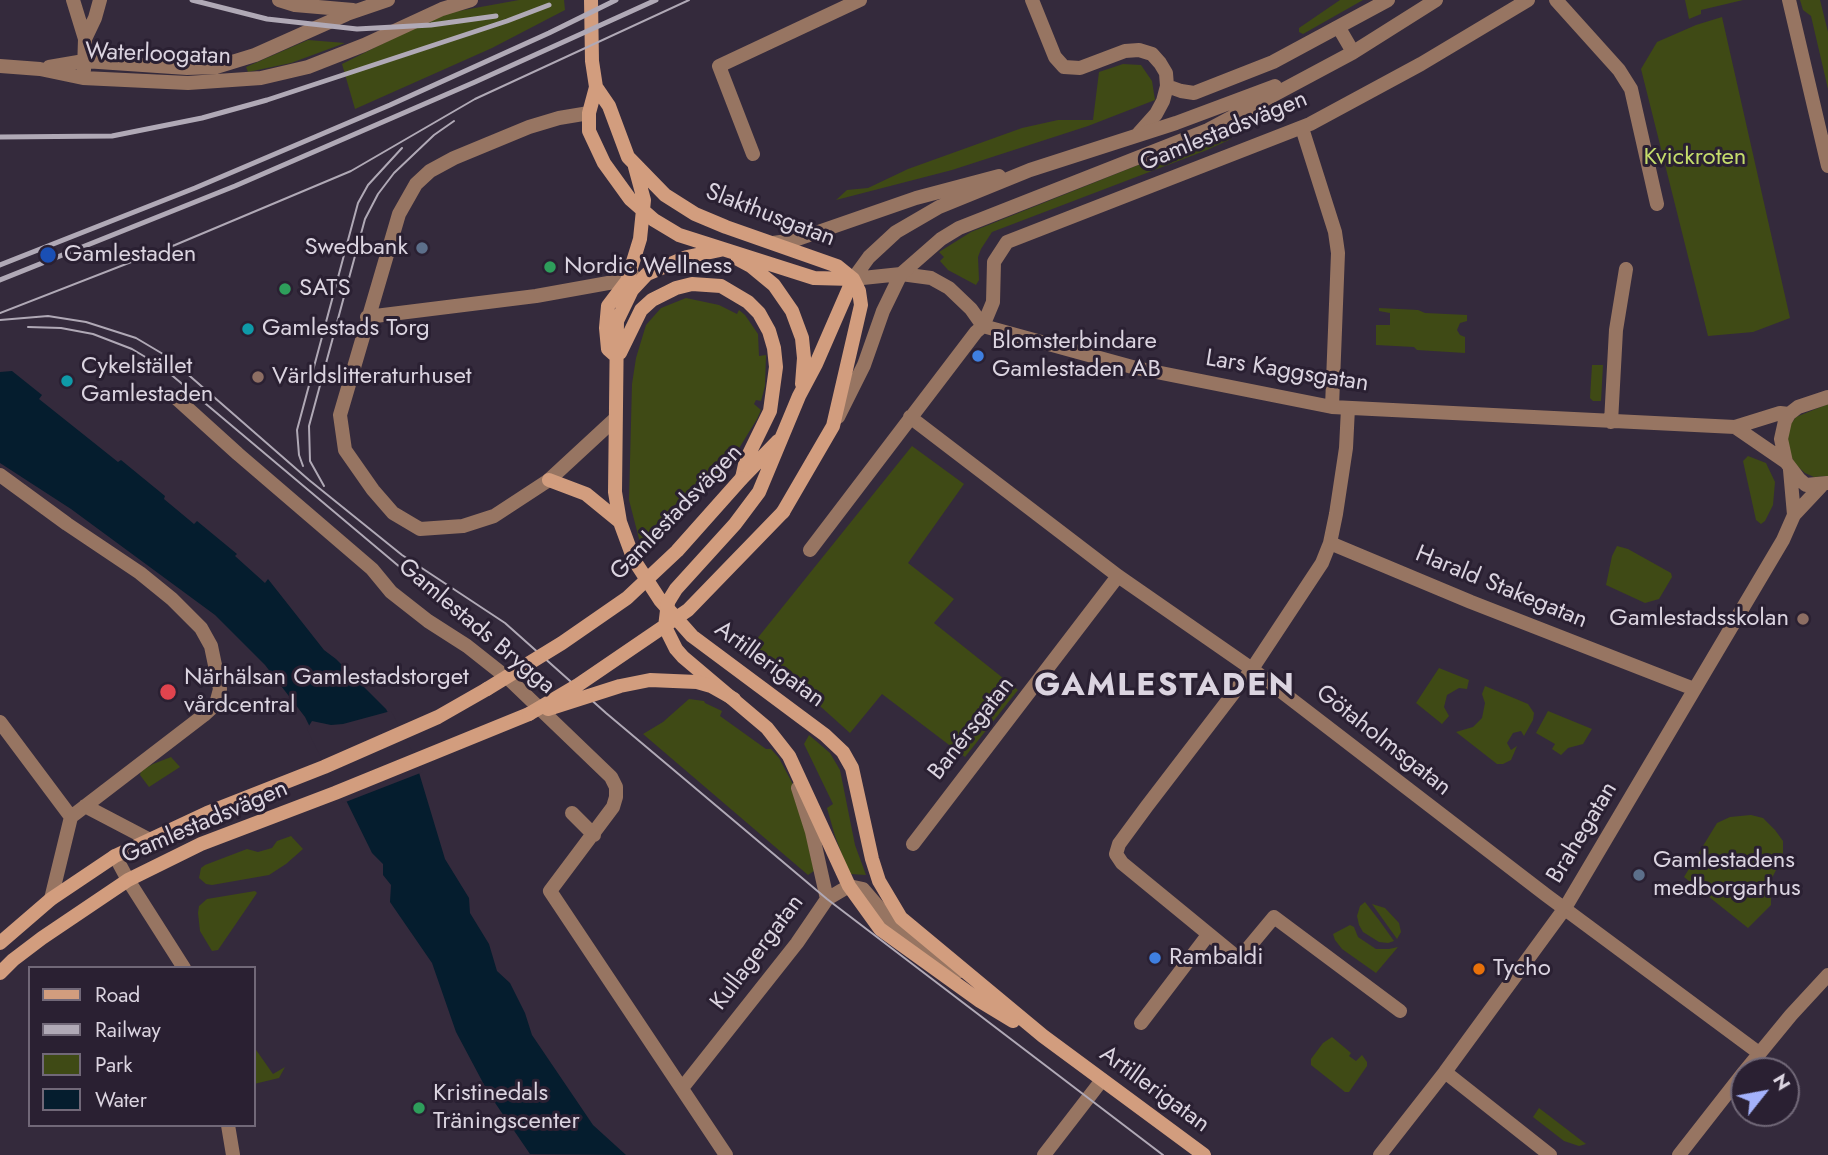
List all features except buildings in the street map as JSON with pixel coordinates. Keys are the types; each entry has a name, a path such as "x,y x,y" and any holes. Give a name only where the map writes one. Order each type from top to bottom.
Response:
{"main road":[{"name":"Slakthusgatan","path":"591,0 592,61 596,87 589,113 589,131 604,163 630,199 671,232 720,250 772,263 814,278 853,279"},
{"name":"Slakthusgatan","path":"596,87 609,106 624,147 635,166 665,195 695,214 837,266 853,279"},
{"name":"Artillerigatan","path":"618,358 608,349 606,328 608,306 627,281 640,239 644,200 635,166"},
{"name":"Slakthusgatan","path":"720,250 751,266 774,285 792,312 802,338 804,358 804,377 799,396"},
{"path":"647,274 687,257 720,250"},
{"name":"Artillerigatan","path":"647,274 632,290 617,321 615,492 620,522 634,560 660,600 692,636 825,735 843,752 852,768 872,859 887,896 901,918 1043,1036 1204,1155"},
{"name":"Gamlestadsvägen","path":"665,627 668,602 676,589 735,524 759,492 799,396 853,279"},
{"name":"Gamlestadsvägen","path":"0,973 41,938 128,880 201,844 529,714 579,685 688,610 783,512 833,426 861,305 859,291 853,279"},
{"name":"Artillerigatan","path":"618,358 641,310 652,300 676,288 692,284 721,286 748,302 759,313 768,331 775,348 776,367 770,411 746,460 742,478"},
{"name":"Gamlestadsvägen","path":"0,943 51,899 115,856 148,839 438,717 562,643 637,589 677,551 783,435"},
{"path":"549,480 586,494 620,522"},
{"name":"Artillerigatan","path":"665,627 683,657 767,728 789,756 849,886 880,929 980,1001 1043,1036"},
{"name":"Artillerigatan","path":"529,714 650,680 697,682 711,686 734,699"}],"street":[{"path":"73,0 85,39 83,78"},
{"path":"85,39 100,0"},
{"path":"279,0 295,5 358,10"},
{"name":"Waterloogatan","path":"40,69 84,61 187,68 216,67 255,55 358,10 388,0"},
{"name":"Waterloogatan","path":"0,66 40,69 83,78 188,83 261,78 308,67 442,9 471,0"},
{"path":"753,154 719,66 860,0"},
{"path":"1032,0 1055,57 1064,67 1080,68 1125,51 1139,51 1152,54 1160,63 1166,73 1167,86"},
{"name":"Gamlestadsvägen","path":"1139,134 1156,114 1163,102 1167,86 1181,92 1194,93 1273,62 1388,0"},
{"name":"Gamlestadsvägen","path":"833,426 864,365 883,311 901,274 928,249 959,228 1208,130 1353,52 1436,0"},
{"name":"Gamlestadsvägen","path":"983,326 993,302 994,262 1001,248 1014,237 1302,128 1421,64 1528,0"},
{"path":"1556,0 1619,70 1630,89 1657,204"},
{"path":"1789,0 1828,166"},
{"path":"1339,28 1353,52"},
{"name":"Gamlestadsvägen","path":"853,279 880,246 907,224 939,207 1030,170 1176,123 1310,74"},
{"path":"589,113 529,127 454,158 430,171 416,184 399,214 340,415 345,450 373,490 393,513 420,529 463,526 494,516 549,480 615,419"},
{"path":"1302,128 1335,232 1338,253 1332,407"},
{"name":"Gamlestadsvägen","path":"773,243 810,236 916,198 976,180 1030,170"},
{"path":"1611,422 1616,330 1626,269"},
{"path":"367,317 536,296 627,281 647,274"},
{"path":"810,550 910,417 983,326 971,309 940,282 931,278 901,274 853,279"},
{"name":"Lars Kaggsgatan","path":"983,326 1136,368 1332,407 1735,427 1780,413 1789,414 1798,407 1828,397"},
{"name":"Gamlestads Brygga","path":"175,397 372,569 391,592 510,680 606,772 616,787 612,807 594,835 550,891 683,1087"},
{"path":"1348,408 1346,448 1330,543 1322,563 1252,669 1147,806 1119,844 1116,853 1122,863 1239,959 1274,917 1400,1012"},
{"path":"1789,414 1784,421 1781,439 1788,466 1794,515"},
{"name":"Götaholmsgatan","path":"910,417 1118,576 1252,669 1759,1053"},
{"path":"1735,427 1788,466 1806,485 1826,484"},
{"path":"0,475 172,599 201,628 211,646 220,689 216,705 71,817 51,899"},
{"name":"Brahegatan","path":"1380,1155 1445,1072 1565,908 1783,540 1794,515 1826,484"},
{"name":"Harald Stakegatan","path":"1330,543 1471,602 1695,689"},
{"name":"Banérsgatan","path":"913,844 1118,576"},
{"path":"0,723 71,817"},
{"name":"Kullagergatan","path":"683,1087 796,943 827,899 813,832 789,756"},
{"name":"Gamlestadsvägen","path":"85,806 148,839"},
{"path":"572,813 594,835"},
{"path":"115,856 183,966"},
{"path":"827,899 849,886"},
{"name":"Artillerigatan","path":"849,886 863,889 894,925 933,956 971,977"},
{"path":"1141,1023 1208,935"},
{"path":"1756,1057 1828,975"},
{"path":"1445,1072 1550,1155"},
{"path":"1044,1155 1102,1080"},
{"path":"683,1087 726,1155"},
{"path":"1684,1153 1730,1091"},
{"path":"228,1127 233,1155"}],"green space":[{"path":"519,0 564,0 565,10 492,48 355,109 342,64 442,14"},
{"path":"1340,0 1363,0 1303,34 1299,32 1299,28"},
{"path":"1685,0 1743,0 1701,10 1701,14 1689,19"},
{"path":"1800,0 1820,0 1828,32 1828,89 1811,16 1803,10"},
{"name":"Kvickroten","path":"1722,17 1790,318 1753,332 1708,336 1641,69 1657,42"},
{"path":"308,40 345,43 291,63 248,72 246,67"},
{"path":"1123,64 1141,65 1152,81 1155,100 1088,126 952,170 836,200 847,190 868,188 908,169 1022,128 1058,120 1093,120 1099,72"},
{"path":"1231,136 1231,139 1207,150 992,232 978,257 979,280 976,285 948,270 940,261 944,257 939,252 971,232 1163,155 1186,147 1219,142"},
{"path":"686,298 719,305 737,314 739,310 745,315 758,334 759,356 766,355 765,386 761,401 756,400 754,404 761,410 757,419 730,463 713,485 701,478 645,536 650,551 644,558 629,500 632,384 636,358 646,325 661,308"},
{"path":"1379,308 1467,315 1467,321 1460,323 1457,330 1465,337 1465,353 1376,345 1376,325 1390,325 1390,313 1379,311"},
{"path":"1592,365 1603,365 1601,401 1593,401 1590,398"},
{"path":"1828,404 1828,476 1814,477 1795,464 1789,452 1787,437 1790,425 1796,417"},
{"path":"912,446 964,484 908,563 954,599 934,623 1018,690 965,757 882,694 850,733 752,645"},
{"path":"1748,456 1766,463 1775,482 1773,505 1761,524 1756,520 1743,461"},
{"path":"1617,546 1628,549 1671,573 1672,577 1659,599 1645,603 1606,585"},
{"path":"1439,668 1469,680 1467,689 1459,688 1447,695 1444,707 1449,716 1442,724 1416,703"},
{"path":"1485,686 1528,704 1534,713 1524,736 1521,731 1513,733 1507,743 1511,750 1517,746 1511,760 1503,764 1497,764 1456,732 1473,727 1482,718 1485,703 1482,694"},
{"path":"689,699 704,701 722,711 720,716 766,749 771,749 779,758 798,794 814,871 808,875 643,734 663,722"},
{"path":"1548,711 1592,729 1583,744 1568,748 1561,755 1552,749 1555,744 1536,733"},
{"path":"809,735 830,753 840,770 855,845 866,875 851,874 846,865 827,808 833,804 804,744"},
{"path":"171,757 180,767 149,787 140,775 141,771"},
{"path":"1751,815 1763,818 1775,830 1783,841 1783,856 1771,880 1771,905 1748,928 1684,877 1717,823 1730,817"},
{"path":"291,836 303,849 269,875 212,885 199,878 201,868 205,865 247,849 258,852 272,848 277,841"},
{"path":"255,891 257,893 218,950 212,951 200,931 199,906 207,899"},
{"path":"1365,902 1394,941 1379,942 1363,932 1357,916 1360,906"},
{"path":"1372,904 1385,908 1399,923 1401,932 1397,939"},
{"path":"1350,925 1354,927 1358,937 1376,949 1398,947 1376,973 1342,949 1335,940 1333,934"},
{"path":"1332,1037 1351,1053 1349,1056 1356,1061 1362,1055 1367,1062 1349,1092 1345,1092 1311,1065 1311,1059 1323,1043"},
{"path":"256,1050 273,1074 285,1067 279,1078 256,1084"},
{"path":"1539,1108 1586,1144 1579,1146 1564,1141 1533,1117"}],"water":[{"path":"12,371 42,395 39,399 118,462 121,460 194,524 197,521 237,554 235,556 265,583 268,579 324,650 386,709 417,766 445,859 469,898 470,913 489,944 497,971 510,983 525,1013 532,1035 593,1125 626,1155 530,1154 489,1094 456,1032 432,963 390,902 391,885 383,875 383,864 372,853 305,717 265,665 215,615 71,509 0,463 0,372"}],"pier":[{"path":"391,711 423,772 343,803 307,729 312,721 331,725 343,724"}],"tram line":[{"path":"0,313 175,245 351,171 475,99 689,0"},
{"path":"324,486 310,461 309,426 365,219 378,194 394,173 434,135 454,121"},
{"path":"303,466 299,455 297,430 358,203 368,185 402,148"},
{"path":"0,320 48,316 86,322 136,338 168,357 309,480 402,555 505,623 606,713 827,899 1163,1155"},
{"path":"28,327 61,328 93,334 132,349 162,367 401,568 434,588"}],"railway":[{"path":"192,0 267,19 357,29 431,25 496,16"},
{"path":"0,265 195,188 390,105 616,0"},
{"path":"0,280 235,186 656,0"},
{"path":"0,137 112,136 202,118 267,100 549,5"}],"place":[{"name":"Swedbank","path":"422,248"},
{"name":"Gamlestaden","path":"48,255"},
{"name":"Nordic Wellness","path":"550,267"},
{"name":"SATS","path":"285,289"},
{"name":"Gamlestads Torg","path":"248,329"},
{"name":"Blomsterbindare Gamlestaden AB","path":"978,356"},
{"name":"Världslitteraturhuset","path":"258,377"},
{"name":"Cykelstället Gamlestaden","path":"67,381"},
{"name":"Gamlestadsskolan","path":"1803,619"},
{"name":"Närhälsan Gamlestadstorget vårdcentral","path":"168,692"},
{"name":"Gamlestadens medborgarhus","path":"1639,875"},
{"name":"Rambaldi","path":"1155,958"},
{"name":"Tycho","path":"1479,969"},
{"name":"Kristinedals Träningscenter","path":"419,1108"}],"district":[{"name":"GAMLESTADEN","path":"1165,687"}]}
